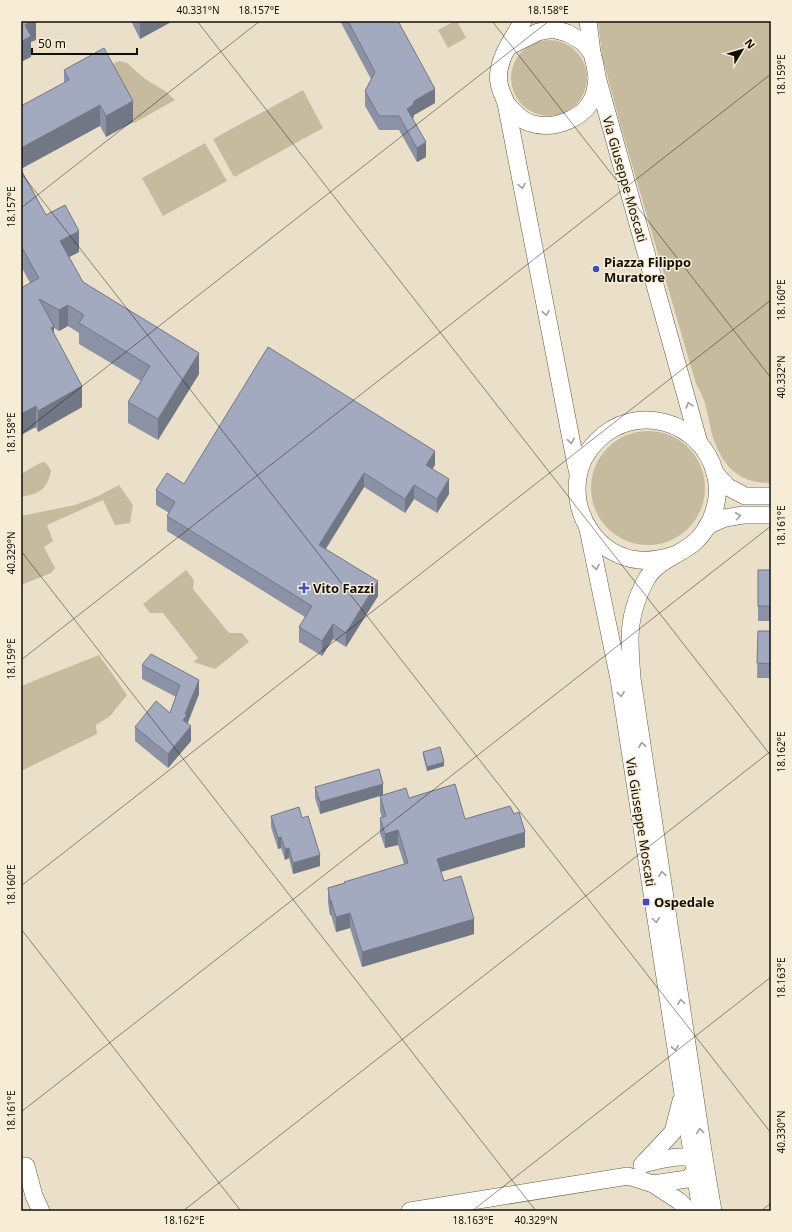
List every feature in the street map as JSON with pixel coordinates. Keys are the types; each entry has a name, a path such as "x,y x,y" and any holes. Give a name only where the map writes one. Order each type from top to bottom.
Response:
{"street":[{"name":"Via Giuseppe Moscati","path":"524,21 499,65 498,82 506,103 578,474"},
{"name":"Via Giuseppe Moscati","path":"588,21 592,54 597,77 699,443"},
{"name":"Via Giuseppe Moscati","path":"508,48 538,32 553,29 567,33 583,42 592,54"},
{"name":"Via Giuseppe Moscati","path":"506,103 518,116 529,123 541,126 559,125 581,113 591,102 595,92 597,77"},
{"name":"Via Giuseppe Moscati","path":"677,554 658,560 638,560 618,554 602,544 588,528 581,515 577,501 577,486 578,474 583,460 590,448 604,434 622,424 641,420 661,421 680,428 699,443 709,457 715,473 717,491 715,509 707,526 694,542 677,554 659,565 648,577 632,615 630,638 632,678 697,1165 701,1211"},
{"path":"715,473 728,487 745,496 771,496"},
{"path":"707,526 726,518 743,515 771,516"},
{"name":"Via Giuseppe Moscati","path":"588,528 619,679 683,1095 697,1165 713,1211"},
{"path":"628,1176 643,1164 673,1132 683,1095"},
{"path":"643,1164 667,1158 684,1157 697,1165 687,1179 653,1184"},
{"path":"21,1181 26,1166 34,1196 41,1211"},
{"path":"410,1211 628,1176 653,1184 679,1201 689,1211"}],"shaded area":[{"path":"457,21 466,38 448,48 438,30"},
{"path":"598,21 771,21 771,483 751,481 736,473 724,461 715,443 711,432 707,409 696,384 621,127 602,56"},
{"path":"549,40 563,43 576,51 584,64 587,78 584,92 576,105 563,113 549,116 535,113 522,105 514,92 511,78 514,64 522,51 535,43"},
{"path":"119,61 127,63 145,79 165,91 175,100 134,123 105,73 109,66"},
{"path":"303,90 323,128 234,177 213,139"},
{"path":"205,143 227,181 163,216 142,178"},
{"path":"648,431 670,435 688,448 701,466 705,488 701,510 688,528 670,541 648,545 626,541 608,528 595,510 591,488 595,466 608,448 626,435"},
{"path":"45,462 51,470 48,482 42,490 21,497 21,474 40,463"},
{"path":"119,485 133,505 130,523 115,525 103,500 47,525 53,541 44,547 55,568 51,573 21,585 21,516 75,505 98,496"},
{"path":"186,570 194,580 193,589 229,633 242,633 249,642 215,669 193,662 198,658 163,613 150,613 143,604"},
{"path":"99,655 127,695 110,716 96,725 97,734 21,771 21,686"}],"building":[{"path":"21,21 32,21 25,25 31,36 21,42"},
{"path":"138,21 146,21 140,24"},
{"path":"348,21 398,21 435,89 414,101 413,105 407,109 426,142 417,148 399,116 379,116 365,91 375,72"},
{"path":"104,48 133,101 106,116 100,105 21,148 21,106 69,80 64,70"},
{"path":"21,170 46,215 65,205 79,231 60,241 83,282 199,353 158,419 128,402 150,366 79,323 84,315 68,305 59,310 39,299 54,326 51,328 82,386 38,411 36,406 21,414 21,288 39,278 21,246"},
{"path":"268,347 435,451 426,465 449,479 437,499 414,485 405,499 364,473 319,545 378,581 346,633 333,624 322,641 299,627 312,606 167,516 175,502 156,490 167,473 184,484"},
{"path":"758,570 771,570 771,606 758,606"},
{"path":"758,631 771,631 771,664 757,663"},
{"path":"151,654 199,680 185,714 187,715 183,720 191,726 168,754 135,727 156,701 170,713 180,685 142,665"},
{"path":"440,747 444,762 427,767 423,752"},
{"path":"379,769 383,784 320,802 315,787"},
{"path":"455,784 465,819 510,806 514,814 519,812 525,832 437,859 444,881 461,876 474,919 362,952 350,913 336,917 331,900 330,901 328,888 408,863 398,830 385,834 380,818 386,816 380,796 406,788 409,798"},
{"path":"299,807 302,818 308,816 320,855 293,863 289,848 285,849 281,837 278,838 271,816"}],"place":[{"name":"Piazza Filippo Muratore","path":"596,269"},
{"name":"Vito Fazzi","path":"304,588"},
{"name":"Ospedale","path":"646,902"}]}
